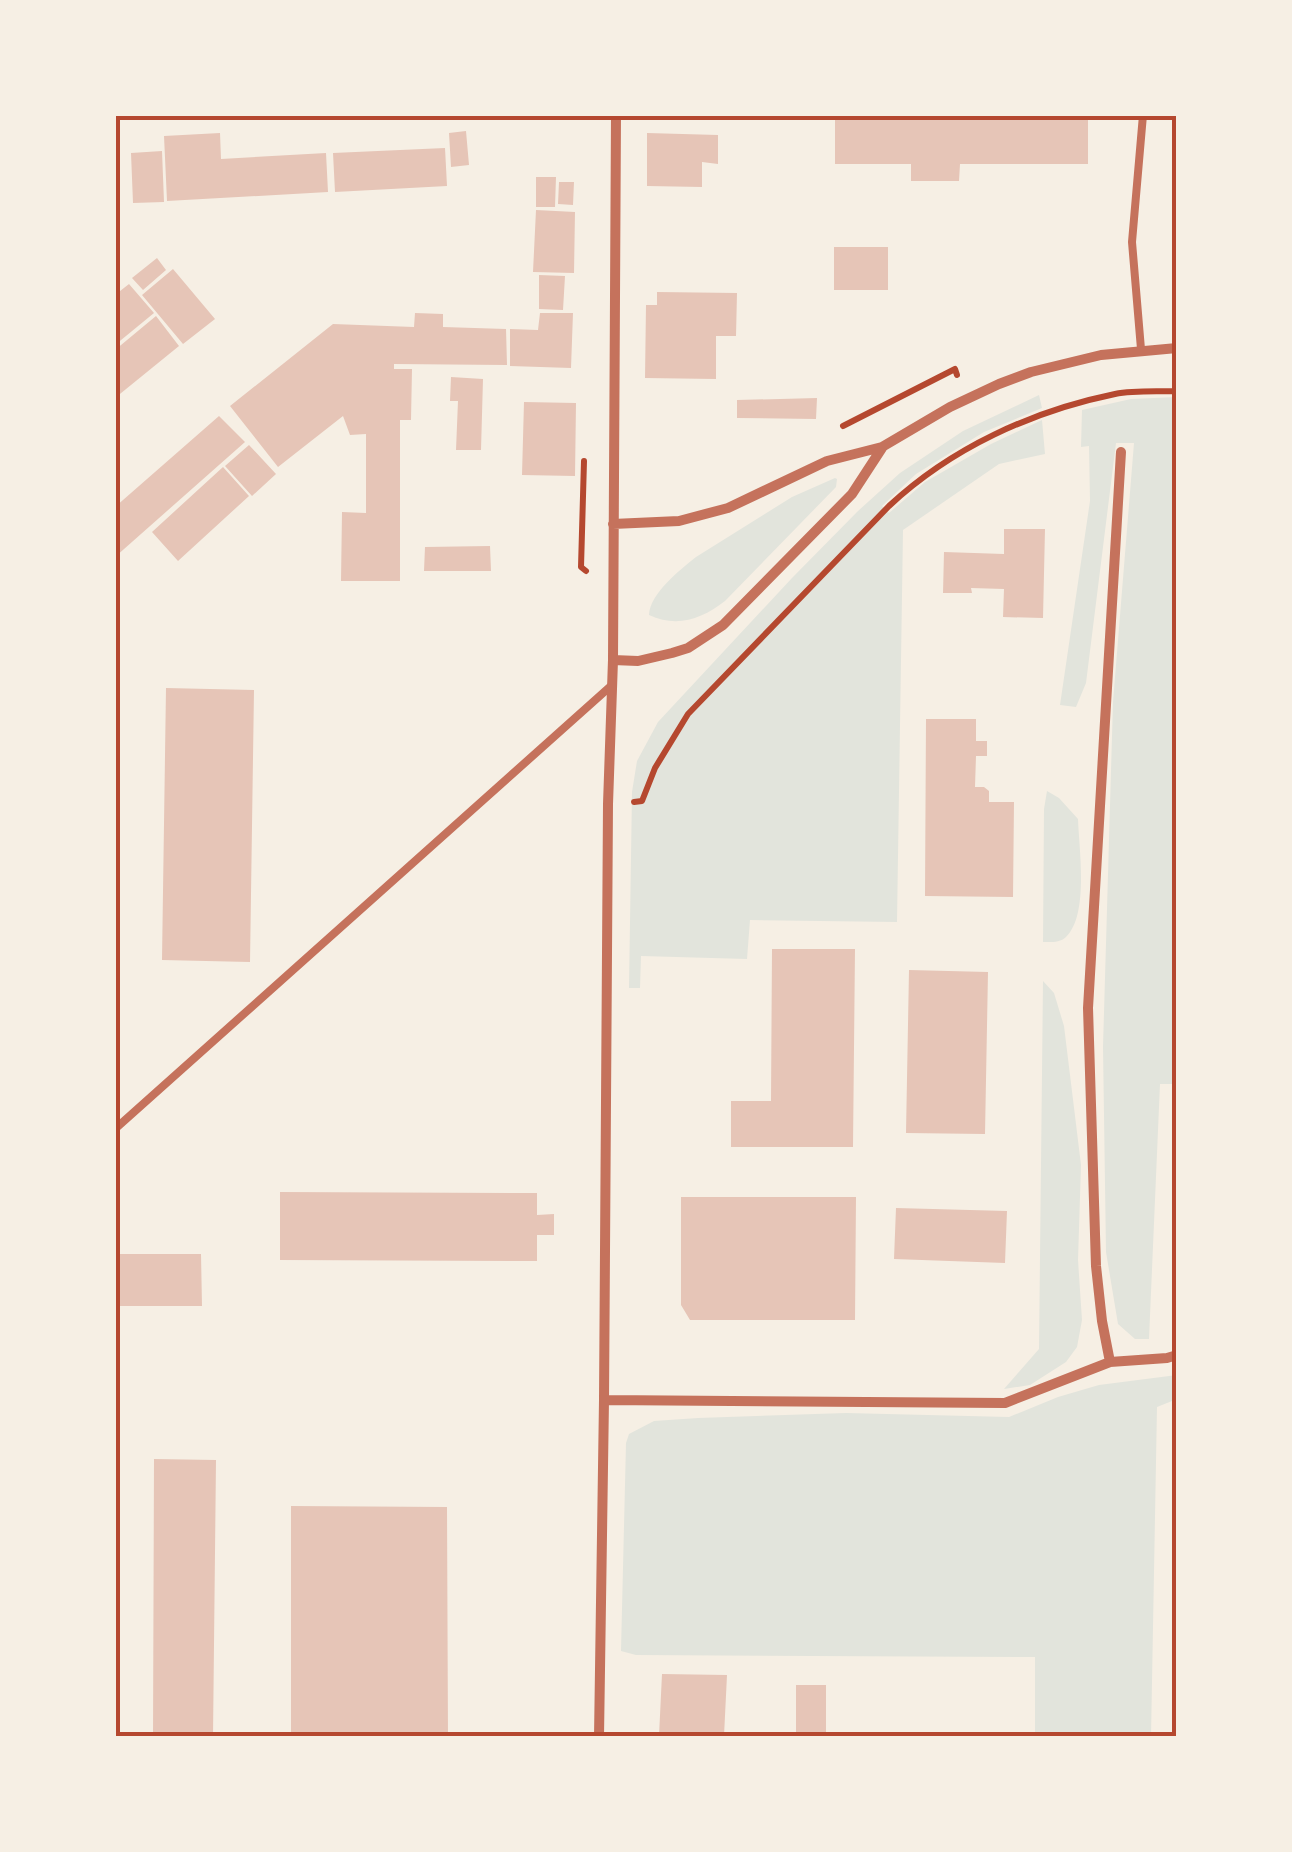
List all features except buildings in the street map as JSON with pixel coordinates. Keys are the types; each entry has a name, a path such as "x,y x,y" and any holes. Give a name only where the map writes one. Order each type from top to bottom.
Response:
{"street":[{"path":"599,1737 616,115"},
{"path":"613,524 655,524 728,508 828,461 882,447 999,384 1064,362 1177,348"},
{"path":"613,660 638,660 688,648 723,625 852,494 882,447"},
{"path":"1110,1362 1096,1266 1088,1008 1121,452"},
{"path":"604,1400 1005,1403 1110,1362 1177,1355"}],"lane":[{"path":"1141,350 1132,242 1142,115"},
{"path":"115,1129 612,685"}],"path":[{"path":"608,804 642,801 655,768 688,714 916,480 984,439 1038,416 1118,394 1177,391"}],"shaded area":[{"path":"1039,395 1042,408 984,432 916,474 882,506 889,513 925,482 1042,420 1045,454 999,464 903,530 897,922 750,920 747,959 641,956 640,988 629,988 632,792 637,761 658,722 792,578 900,473 963,431"},
{"path":"1177,397 1175,1084 1160,1084 1149,1339 1135,1339 1118,1324 1106,1252 1103,1047 1113,702 1134,443 1116,443 1086,683 1076,707 1060,705 1090,501 1089,446 1081,447 1082,410 1131,399"},
{"path":"835,478 836,487 725,601 689,620 669,621 649,615 660,590 696,557 792,497"},
{"path":"1047,791 1078,819 1081,864 1078,914 1064,939 1052,942 1043,942"},
{"path":"1043,981 1054,993 1064,1026 1081,1165 1078,1260 1082,1320 1077,1347 1066,1362 1030,1385 1004,1389 1039,1349"},
{"path":"1177,1375 1177,1399 1157,1407 1151,1737 1035,1737 1035,1657 636,1655 621,1651 626,1443 629,1434 654,1421 846,1413 1009,1417 1099,1385"}]}
